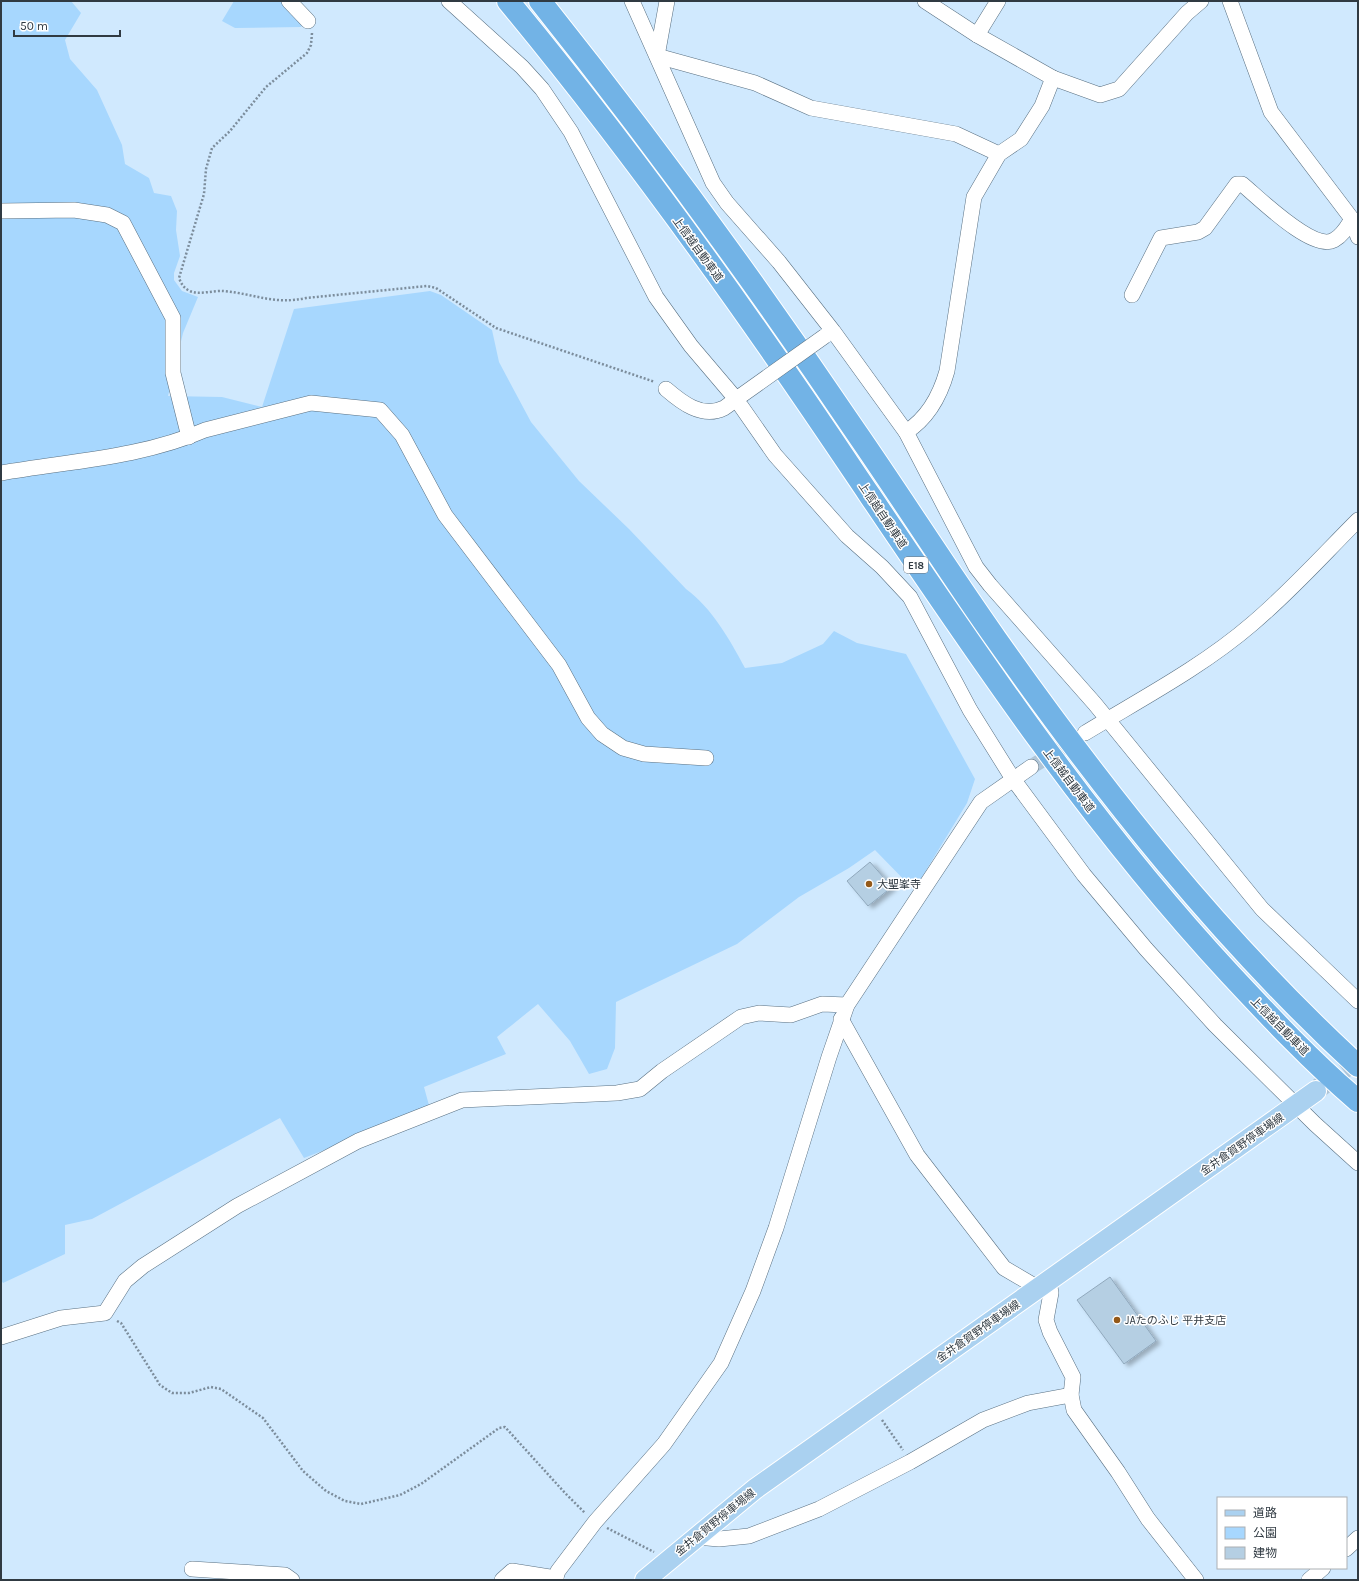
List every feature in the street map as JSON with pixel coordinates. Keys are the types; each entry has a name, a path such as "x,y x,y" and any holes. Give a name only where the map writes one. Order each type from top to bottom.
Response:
{"highway":[{"name":"上信越自動車道","path":"508,1 605,123 730,292 795,384 984,664 1098,819 1146,879 1216,959 1300,1048 1358,1101"},
{"name":"E18","path":"540,1 620,103 747,275 816,372 994,637 1080,755 1166,865 1220,927 1272,983 1358,1066"}],"main road":[{"name":"金井倉賀野停車場線","path":"646,1580 668,1560 756,1489 1316,1091"}],"street":[{"path":"289,1 308,21"},
{"path":"449,1 522,67 542,89 571,132 656,297 691,346 739,397 775,455 847,536 882,567 910,597 970,710 1013,779 1084,874 1146,949 1215,1025 1296,1105 1358,1163"},
{"path":"632,1 713,183 727,203 779,262 829,334 906,432 976,567 1107,720 1262,909 1358,1001"},
{"path":"656,56 667,1"},
{"path":"925,1 977,35 1053,78 1100,95 1119,89 1187,13 1201,1"},
{"path":"977,35 998,1"},
{"path":"1230,1 1271,112 1355,220 1358,237"},
{"path":"656,56 755,83 811,108 956,134 999,154"},
{"path":"906,432 921,421 941,391 947,371 974,197 999,154 1021,139 1042,106 1053,78"},
{"path":"1132,295 1161,238 1198,232 1205,228 1237,184 1242,184 1300,232 1320,241 1333,241 1344,233 1355,220"},
{"path":"1,212 74,210 107,214 123,223 173,318 173,373 189,437"},
{"path":"666,389 680,401 700,410 724,408 829,334"},
{"path":"1,473 138,452 189,437 205,430 311,403 380,410 402,435 445,515 559,665 588,718 602,734 623,748 644,754 706,758"},
{"path":"1085,733 1206,658 1242,632 1272,606 1358,520"},
{"path":"502,1580 512,1571 555,1579 558,1571 595,1522 664,1444 721,1363 753,1291 776,1228 847,1004 981,802 1031,766"},
{"path":"1,1337 61,1318 105,1313 125,1280 143,1266 237,1206 358,1141 462,1100 617,1093 640,1089 662,1071 741,1017 759,1013 791,1015 822,1004 847,1004"},
{"path":"841,1019 917,1155 1004,1268 1044,1284 1051,1293 1046,1320 1050,1332 1073,1376 1071,1395 1074,1410 1118,1472 1148,1519 1196,1580"},
{"path":"696,1537 719,1539 749,1536 819,1509 910,1462 988,1417 1028,1404 1071,1395"},
{"path":"1347,1547 1358,1538"},
{"path":"192,1568 285,1575 292,1580"},
{"path":"1309,1580 1322,1569"}],"path":[{"path":"308,21 313,35 311,45 307,52 266,87 230,131 212,148 206,169 204,194 180,278 181,284 188,290 198,293 225,291 263,300 292,301 328,296 432,287 436,288 496,328 559,351 634,374 655,382 666,389"},
{"path":"105,1313 121,1323 160,1385 172,1393 189,1393 211,1387 222,1389 263,1418 303,1471 326,1491 345,1501 361,1504 400,1495 421,1484 499,1428 505,1427 564,1493 595,1522 668,1560"},
{"path":"873,1406 910,1462"}],"green space":[{"path":"1,1 71,1 81,13 65,40 70,59 97,90 122,145 125,164 149,178 154,193 171,196 177,211 176,230 180,256 174,273 174,280 182,291 198,297 183,333 168,396 222,397 262,407 294,309 430,291 441,295 492,330 499,362 531,422 579,481 629,529 686,589 704,605 720,625 745,668 782,663 823,644 834,631 857,643 906,654 975,779 967,803 914,890 875,850 849,868 799,897 737,944 616,1002 615,1048 607,1069 589,1074 570,1041 538,1004 497,1037 506,1054 424,1087 430,1109 304,1158 280,1118 92,1219 65,1225 65,1254 3,1283 1,1280"},
{"path":"234,1 284,1 304,22 301,27 235,28 222,21"}],"building":[{"name":"大聖峯寺","path":"870,862 892,887 868,906 847,881"},
{"name":"JAたのふじ 平井支店","path":"1110,1277 1156,1341 1124,1364 1077,1300"}],"tunnel":[{"path":"1031,767 1078,738"},
{"path":"1319,1088 1358,1058"}],"place":[{"name":"大聖峯寺","path":"869,884"},
{"name":"JAたのふじ 平井支店","path":"1117,1320"}]}
